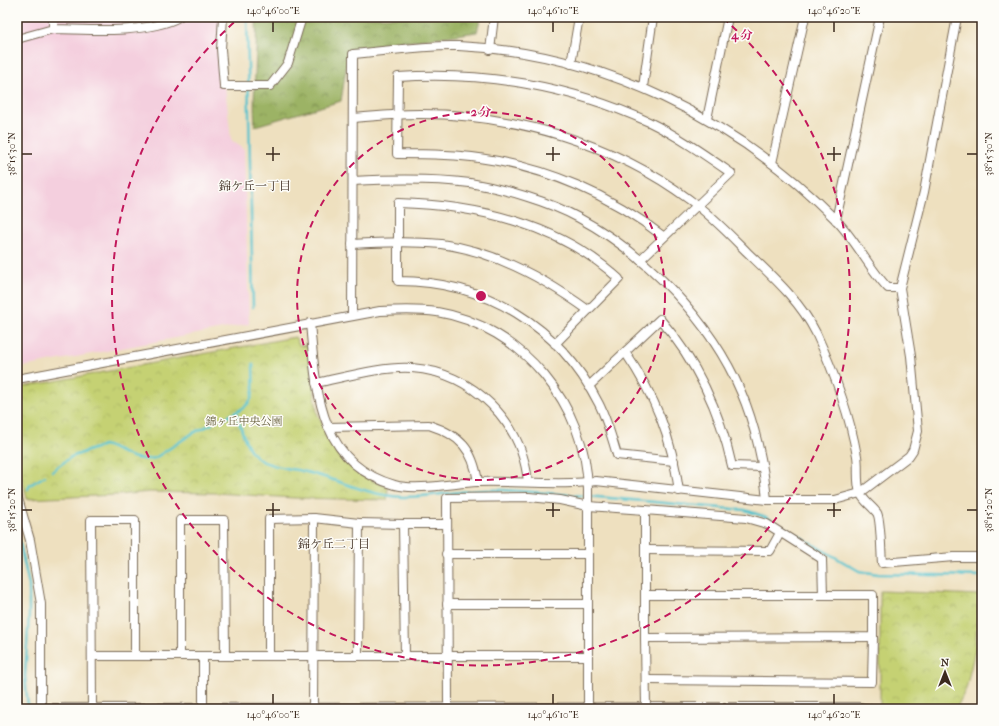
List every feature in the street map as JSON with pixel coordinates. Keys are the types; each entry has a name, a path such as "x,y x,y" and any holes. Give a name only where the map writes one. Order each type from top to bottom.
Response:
{"street":[{"path":"53,17 53,29"},
{"path":"17,39 53,29 138,28 158,24 178,17"},
{"path":"223,17 221,49 224,86 270,86 284,68 291,55 302,17"},
{"path":"490,50 494,17"},
{"path":"571,64 579,17"},
{"path":"643,87 653,17"},
{"path":"707,119 728,17"},
{"path":"772,163 805,17"},
{"path":"836,220 880,17"},
{"path":"310,324 319,403 328,426 337,443 358,468 396,485 430,485 478,482 588,482 767,500 835,500 860,493 909,456 913,450 918,431 912,356 900,288 924,192 957,17"},
{"path":"352,316 354,118 353,54 417,48 458,46 539,56 571,64 643,87 707,119 772,163 811,196 849,234 876,275 888,288 900,288"},
{"path":"640,260 731,173 691,146 649,122 562,91 510,81 468,76 398,77 397,154 479,158 527,167 553,175 604,198 664,237"},
{"path":"354,118 421,114 474,117 546,131 594,148 641,169 664,182 698,206 772,276 805,314 816,334 831,369 844,409 857,457 860,493 878,514 882,563 982,557"},
{"path":"353,181 404,178 435,180 471,184 516,194 578,217 624,246 660,278 694,316 722,355 741,392 762,467 767,500"},
{"path":"555,344 619,279 592,258 559,237 519,222 459,207 398,203 396,242 398,281 433,283 456,287 483,296 529,320 573,363 589,386 606,420 617,455 674,461"},
{"path":"352,244 396,242 442,245 497,259 544,280 588,310"},
{"path":"17,379 380,311 402,310 439,312 483,328 515,347 539,369 561,397 581,443 588,482 588,708"},
{"path":"589,386 660,319 681,345 710,395 727,443 732,466 762,467"},
{"path":"624,352 650,393 666,431 674,461 679,491"},
{"path":"316,383 402,368 434,372 459,381 488,400 508,425 520,447 527,469 528,482"},
{"path":"328,426 429,425 440,429 458,438 469,450 476,468 478,482"},
{"path":"17,495 30,540 41,604 39,708"},
{"path":"448,702 446,554 447,498 529,497 560,500 588,498 645,510 746,518 767,524 822,559 823,595"},
{"path":"645,510 646,708"},
{"path":"269,656 269,519 314,518 359,523 446,524"},
{"path":"313,708 314,518"},
{"path":"92,709 91,520 135,520 135,656"},
{"path":"180,656 180,520 224,520 225,656"},
{"path":"358,656 359,523"},
{"path":"403,524 405,656"},
{"path":"645,550 770,551 780,533"},
{"path":"446,554 588,554"},
{"path":"645,595 873,596 872,682 647,680"},
{"path":"447,604 588,604"},
{"path":"646,638 873,637"},
{"path":"92,656 588,656"},
{"path":"203,656 203,702"},
{"path":"18,708 869,709"}],"shaded area":[{"path":"17,17 221,17 221,49 231,140 244,149 249,324 17,368"}],"green space":[{"path":"256,17 481,17 477,32 349,50 341,101 255,126 254,99"},
{"name":"錦ヶ丘中央公園","path":"295,337 299,345 309,346 317,413 330,440 340,455 356,473 388,487 387,500 294,498 216,493 150,492 27,499 17,457 17,388"},
{"path":"880,591 979,595 975,650 966,689 956,709 884,709 880,707"}],"waterway":[{"path":"247,17 253,307"},
{"path":"221,420 247,405 250,400 253,394 253,364"},
{"path":"236,412 248,445 251,451 260,460 270,464 322,476 356,488 379,494 416,497 478,490 503,490 745,510 766,517 859,571 878,574 982,576"},
{"path":"52,471 71,457 104,445 134,458 155,458 193,433 212,424"},
{"path":"28,489 30,485 45,476"},
{"path":"17,530 29,585 29,615 25,676 28,707"}],"district":[{"name":"錦ケ丘一丁目","path":"255,186"},
{"name":"錦ケ丘二丁目","path":"334,544"}]}
